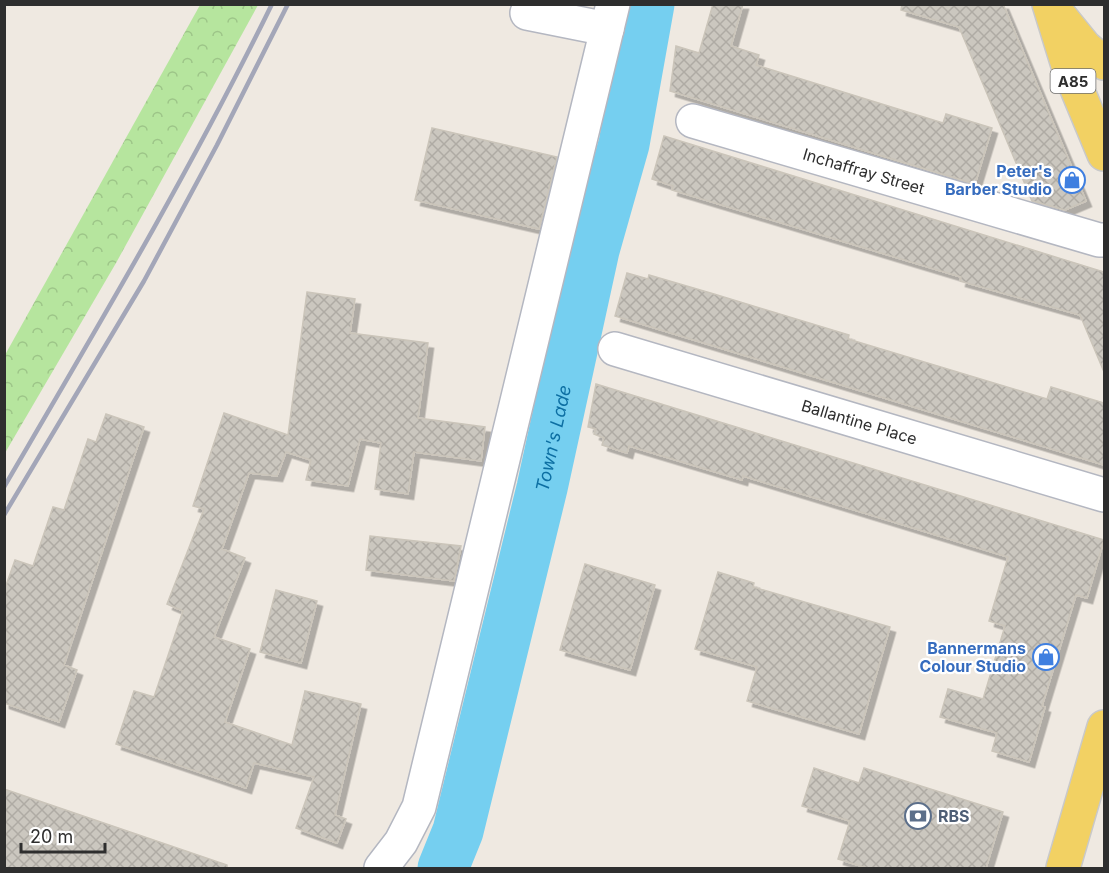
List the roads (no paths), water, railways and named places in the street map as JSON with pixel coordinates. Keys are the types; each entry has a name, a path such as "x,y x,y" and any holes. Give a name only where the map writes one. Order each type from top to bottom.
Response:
{"main road":[{"name":"A85","path":"1049,4 1085,47 1104,63"},
{"name":"A85","path":"1049,4 1070,72 1104,154"},
{"path":"1063,868 1104,727"}],"street":[{"path":"381,868 401,842 419,807 610,17 527,13"},
{"name":"Inchaffray Street","path":"693,121 1104,240"},
{"name":"Ballantine Place","path":"615,349 1104,495"}],"waterway":[{"name":"Town's Lade","path":"443,868 458,831 542,488 594,250 624,144 649,4"}],"railway":[{"path":"4,487 176,188 272,4"},
{"path":"4,515 144,281 217,145 288,4"}],"place":[{"name":"Peter's Barber Studio","path":"1072,180"},
{"name":"Bannermans Colour Studio","path":"1046,657"},
{"name":"RBS","path":"918,816"}]}
